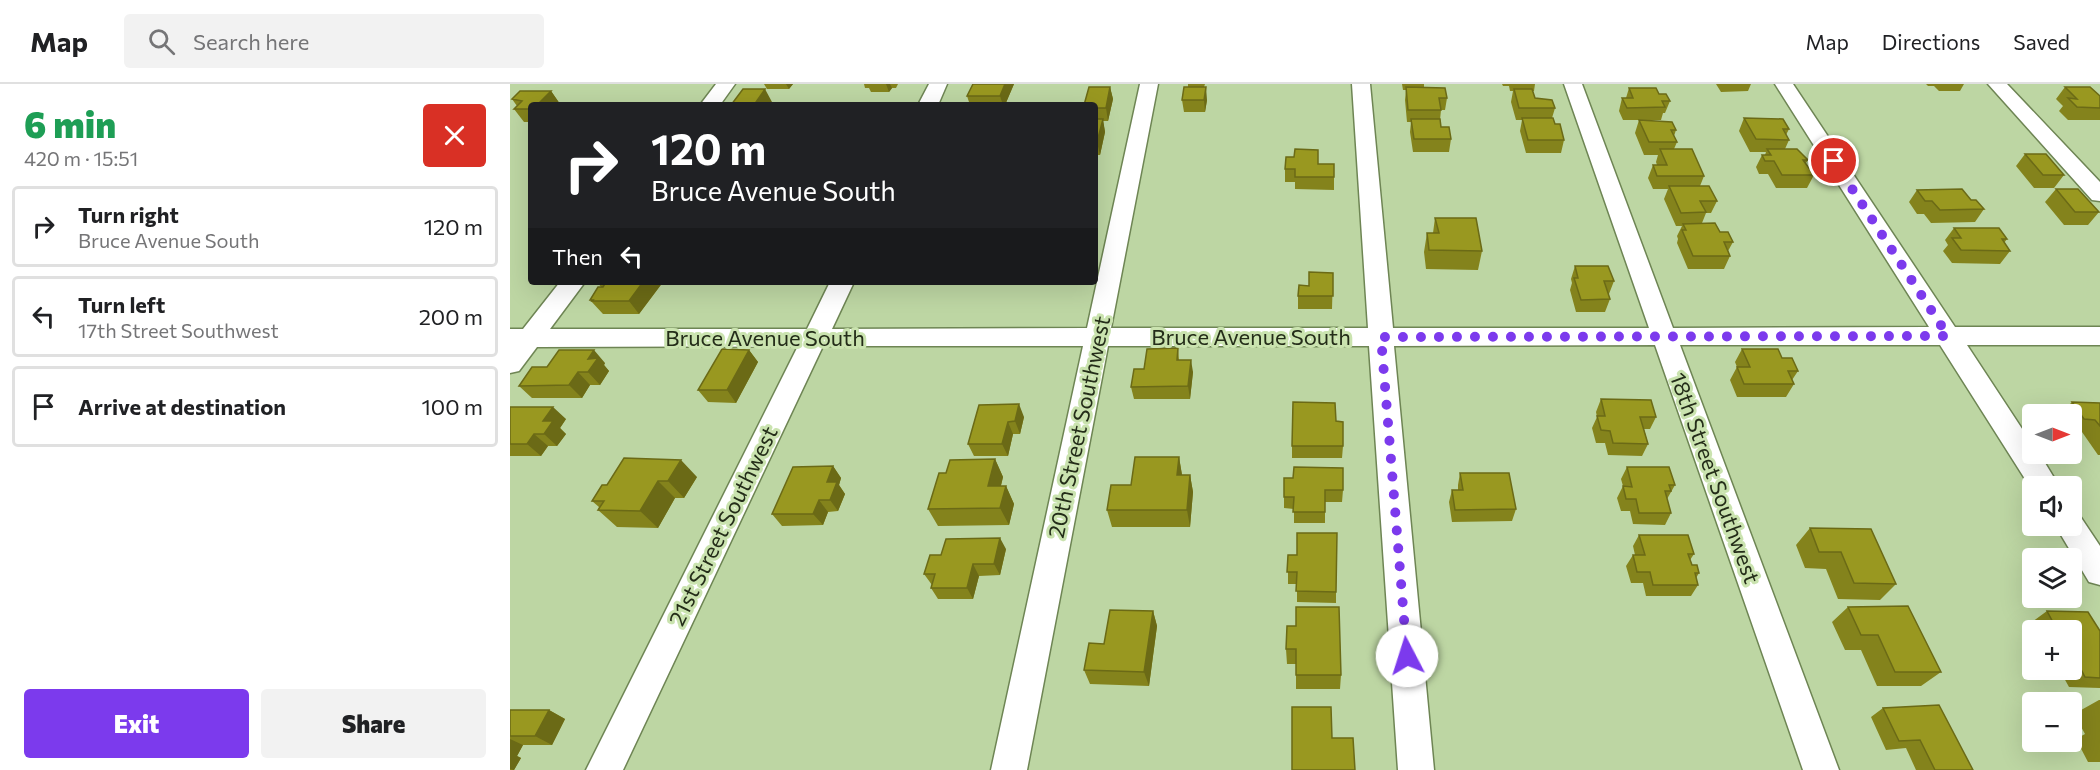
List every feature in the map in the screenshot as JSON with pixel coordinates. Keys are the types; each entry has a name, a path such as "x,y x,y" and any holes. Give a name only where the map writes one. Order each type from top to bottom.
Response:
{"street":[{"path":"712,102 726,84"},
{"path":"929,102 938,84"},
{"name":"20th Street Southwest","path":"1009,770 1149,84"},
{"path":"1361,84 1416,770"},
{"name":"18th Street Southwest","path":"1573,84 1821,770"},
{"path":"1784,84 2039,476"},
{"path":"1997,84 2100,195"},
{"path":"510,364 520,338 570,285"},
{"name":"21st Street Southwest","path":"604,770 840,285"},
{"name":"Bruce Avenue South","path":"520,338 2100,336"},
{"path":"2077,536 2100,572"}],"building":[{"path":"973,84 1005,84 1000,96 967,96"},
{"path":"1089,87 1110,87 1106,108 1098,108 1098,102 1085,102"},
{"path":"1184,87 1206,87 1204,100 1182,100"},
{"path":"1406,87 1445,88 1447,98 1439,98 1441,110 1408,110"},
{"path":"2065,87 2090,87 2100,96 2100,108 2077,107 2068,98 2077,99"},
{"path":"1629,88 1656,88 1659,94 1666,94 1670,101 1662,101 1665,107 1627,108 1622,98 1633,98"},
{"path":"743,89 765,89 756,102 733,102"},
{"path":"1514,89 1532,89 1535,98 1552,100 1555,108 1519,108"},
{"path":"520,91 551,91 540,102 528,102 528,109 514,109 522,101 512,99"},
{"path":"1522,118 1553,118 1555,124 1560,124 1564,140 1528,140"},
{"path":"1744,118 1783,119 1789,129 1783,129 1789,140 1756,139"},
{"path":"1098,119 1103,119 1098,138"},
{"path":"1411,119 1440,119 1441,127 1449,127 1451,139 1414,139"},
{"path":"1639,120 1672,122 1676,130 1671,130 1677,142 1649,142"},
{"path":"1295,149 1318,150 1318,164 1334,164 1334,177 1295,177 1295,169 1285,169 1286,157 1294,157"},
{"path":"1660,149 1692,149 1704,176 1657,176 1653,165 1667,165"},
{"path":"1767,149 1797,149 1808,160 1803,160 1814,175 1782,175 1774,161 1765,161 1762,155 1771,155"},
{"path":"2025,154 2046,154 2064,175 2043,175"},
{"path":"1669,186 1709,186 1717,201 1700,201 1706,212 1681,213"},
{"path":"1962,189 1971,200 1976,200 1984,209 1940,210 1932,201 1925,201 1917,190"},
{"path":"2056,189 2078,189 2099,212 2075,212"},
{"path":"1435,218 1476,218 1482,251 1429,250 1427,233 1439,233"},
{"path":"1715,223 1720,232 1728,232 1733,242 1724,242 1730,256 1693,256 1682,230 1686,230 1683,224"},
{"path":"1954,228 1999,228 2007,239 2002,239 2010,251 1961,250 1952,238 1961,238"},
{"path":"1575,266 1608,266 1614,281 1604,281 1610,299 1581,300 1574,278 1578,278"},
{"path":"1309,272 1333,273 1333,296 1298,296 1299,285 1309,286"},
{"path":"604,285 641,285 629,301 590,300 598,287"},
{"path":"1178,348 1177,360 1191,360 1188,386 1131,387 1134,369 1144,369 1147,349"},
{"path":"722,349 749,350 727,390 698,390"},
{"path":"1742,349 1778,349 1782,358 1792,358 1798,371 1788,371 1794,384 1744,384 1737,367 1750,367"},
{"path":"559,350 594,350 588,359 598,358 588,372 578,372 569,385 519,386 532,367 547,367"},
{"path":"1601,399 1651,400 1656,417 1640,417 1648,444 1613,443 1610,431 1601,430 1597,416 1605,416"},
{"path":"1293,402 1335,403 1336,421 1343,422 1343,446 1292,446"},
{"path":"2072,402 2100,403 2100,426 2095,420 2084,419 2082,404"},
{"path":"1019,404 1015,421 1008,422 1002,444 968,444 979,405"},
{"path":"510,407 553,407 543,421 553,421 544,434 534,434 527,444 510,444"},
{"path":"1135,457 1179,457 1177,475 1190,475 1187,510 1107,510 1111,485 1131,485"},
{"path":"624,458 681,460 668,481 658,481 640,511 598,510 604,501 592,501 602,485 607,485"},
{"path":"995,459 988,486 1006,486 1000,508 928,509 939,473 946,473 950,460"},
{"path":"833,466 827,482 837,482 830,500 819,500 813,514 772,514 793,467"},
{"path":"1294,467 1343,468 1343,490 1325,490 1325,512 1293,512 1294,497 1284,497 1284,478 1293,478"},
{"path":"1627,467 1669,467 1675,485 1669,485 1671,491 1665,491 1671,513 1639,513 1636,499 1626,499 1623,486 1632,487"},
{"path":"1460,473 1509,473 1516,509 1455,510 1452,490 1463,490"},
{"path":"1810,528 1871,529 1896,584 1854,583 1841,552 1819,552"},
{"path":"1297,533 1337,533 1336,592 1296,591 1297,572 1287,572 1288,555 1297,555"},
{"path":"1639,535 1688,535 1694,554 1688,554 1692,565 1697,565 1699,573 1695,573 1698,585 1653,585 1650,572 1637,572 1633,555 1645,555"},
{"path":"1000,538 994,564 973,564 967,588 931,588 935,574 924,574 930,555 941,555 946,539"},
{"path":"1908,606 1941,672 1895,672 1878,635 1861,635 1848,607"},
{"path":"1296,607 1339,607 1341,675 1296,675 1296,649 1286,649 1287,626 1296,626"},
{"path":"1110,610 1153,611 1144,672 1084,670 1089,643 1104,644"},
{"path":"2047,611 2088,612 2100,631 2100,678 2085,677 2082,671 2082,620 2052,620"},
{"path":"1939,705 1973,770 1935,770 1920,740 1899,741 1883,708"},
{"path":"1292,707 1331,707 1332,738 1353,738 1355,770 1292,770"},
{"path":"510,710 549,710 535,736 510,736"}],"route":[{"path":"1407,656 1381,337 1948,336 1834,161"}]}
